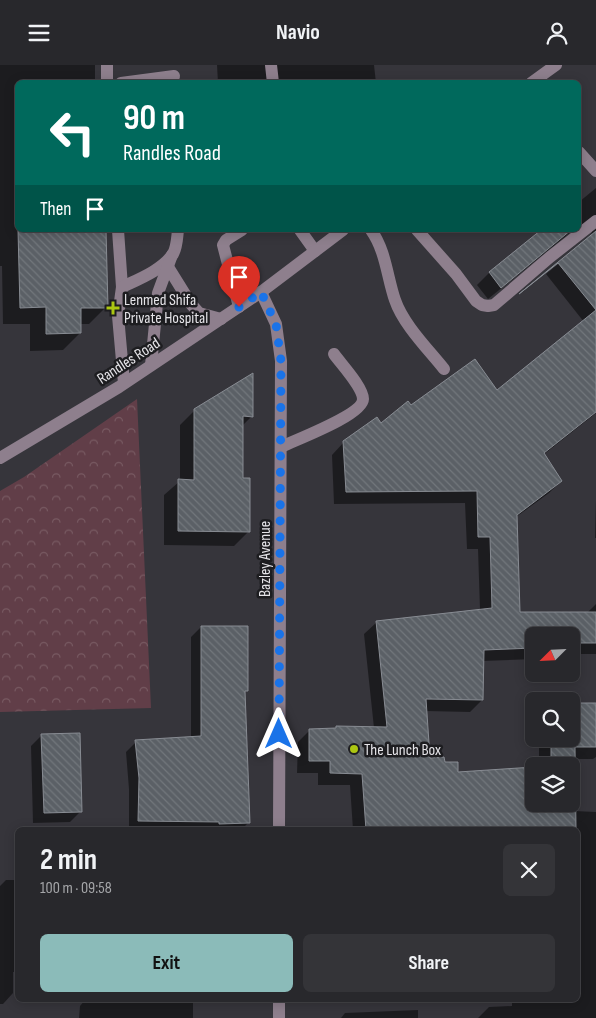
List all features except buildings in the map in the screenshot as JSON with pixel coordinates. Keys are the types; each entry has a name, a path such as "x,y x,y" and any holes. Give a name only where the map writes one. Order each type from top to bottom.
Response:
{"street":[{"path":"106,65 107,80"},
{"path":"271,65 272,80"},
{"path":"535,80 556,65"},
{"path":"139,80 174,74"},
{"path":"581,154 596,171"},
{"path":"419,232 456,274 476,301 488,306 500,301 550,257 596,221"},
{"path":"118,232 122,287 118,316 124,383"},
{"path":"151,365 158,293 176,246 178,232"},
{"path":"239,232 226,240 223,245 239,307"},
{"path":"301,232 315,251"},
{"name":"Randles Road","path":"0,458 124,383 221,319 261,292 340,232"},
{"path":"372,232 381,249 395,300 402,315 444,369"},
{"path":"122,287 170,261"},
{"path":"170,261 191,305 199,313 221,319"},
{"name":"Bazley Avenue","path":"261,292 276,324 281,361 279,827"},
{"path":"281,447 341,420 360,407 363,402 358,386 334,354"},
{"path":"279,1002 279,1018"}],"green space":[{"path":"137,399 151,708 0,712 0,491 24,477"}],"place":[{"name":"Lenmed Shifa Private Hospital","path":"113,308"},
{"name":"The Lunch Box","path":"354,749"}],"route":[{"path":"239,307 261,292 276,324 281,361 279,734"}]}
